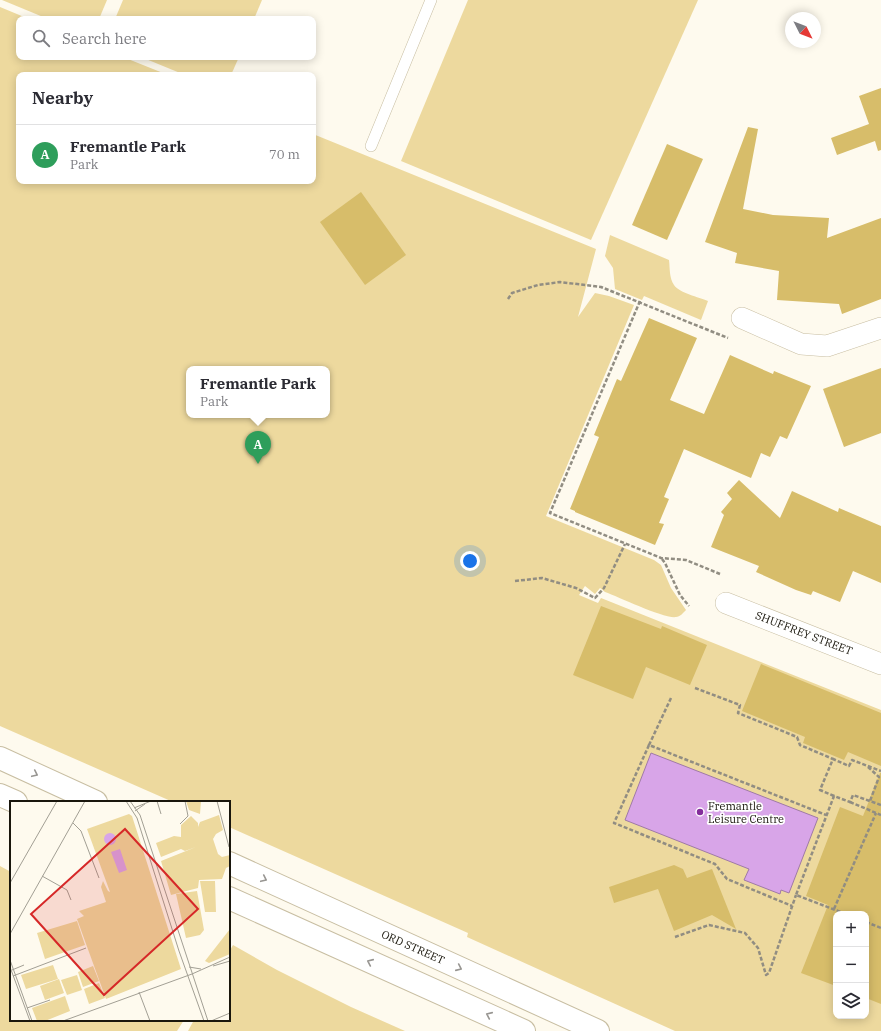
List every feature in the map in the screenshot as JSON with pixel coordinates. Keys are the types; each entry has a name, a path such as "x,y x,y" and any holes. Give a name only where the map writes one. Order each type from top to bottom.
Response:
{"main road":[{"path":"0,758 94,801"},
{"path":"0,795 14,801"},
{"name":"ORD STREET","path":"230,863 598,1031"},
{"path":"230,898 524,1031"}],"street":[{"path":"742,318 801,344 827,346 881,328"},
{"name":"SHUFFREY STREET","path":"726,603 881,664"}],"lane":[{"path":"371,146 430,0"}],"path":[{"path":"508,299 512,293 538,285 560,282 601,287 640,301 728,338"},
{"path":"640,301 550,513 661,558 686,560 720,574"},
{"path":"515,581 542,578 576,588 594,598 604,588 625,544"},
{"path":"661,558 665,563 680,595 690,606"},
{"path":"695,688 740,705 738,713 797,737 800,745 849,766 852,760 881,771"},
{"path":"671,698 614,823 715,864 727,879 792,906"},
{"path":"649,745 826,815"},
{"path":"823,755 824,751"},
{"path":"833,759 820,790 881,815"},
{"path":"866,766 879,777 870,801"},
{"path":"850,802 853,795 881,804"},
{"path":"675,936 709,925 745,933 758,948 766,975 769,973 796,895 834,796"},
{"path":"834,909 876,813"},
{"path":"796,895 839,911"},
{"path":"869,923 881,928"}],"shaded area":[{"path":"2,0 107,0 100,16 41,16"},
{"path":"123,0 262,0 255,16 116,16"},
{"path":"468,0 698,0 591,240 401,161"},
{"path":"0,7 22,16 16,16 16,60 130,60 160,72 16,72 16,184 316,184 316,135 596,249 578,317 595,293 609,296 634,305 546,516 654,560 661,565 671,588 686,610 677,617 662,615 605,592 600,588 595,594 585,586 579,595 598,603 601,598 881,710 881,1031 675,1031 467,937 468,933 230,827 230,801 171,801 0,726"},
{"path":"148,60 238,60 232,72 178,72"},
{"path":"610,235 669,260 671,279 674,285 685,293 708,301 701,320 644,296 642,300 615,289 613,268 605,256"},
{"path":"651,753 818,818 789,893 781,890 780,894 744,880 749,869 625,820"},
{"path":"0,866 10,871 10,1021 183,1021 177,1031 0,1031"},
{"path":"233,945 277,970 351,1007 405,1031 188,1031 193,1021 230,1021 230,950"}],"building":[{"path":"881,88 881,150 878,151 875,141 837,155 831,138 869,124 859,96"},
{"path":"748,127 758,129 743,209 773,215 829,218 827,238 881,218 881,299 842,314 839,304 777,300 779,271 735,263 737,253 705,242"},
{"path":"667,144 703,159 667,240 632,225"},
{"path":"361,192 406,255 365,285 320,222"},
{"path":"649,318 697,338 670,400 704,414 730,355 773,374 774,371 811,386 787,439 780,436 770,457 761,453 751,478 684,449 664,497 669,499 659,523 664,524 655,545 570,509 599,437 594,435 617,379 621,381"},
{"path":"881,368 881,433 844,447 823,389"},
{"path":"739,480 780,518 792,491 838,512 839,508 881,526 881,583 853,571 840,602 813,591 811,595 796,590 756,572 759,566 711,547 724,515 721,512 732,499 727,493"},
{"path":"601,606 661,629 662,626 707,645 690,685 646,667 633,699 573,675"},
{"path":"761,664 881,713 881,766 848,752 844,760 803,743 805,737 742,711"},
{"path":"881,773 881,1004 869,999 869,911 833,911 833,985 801,973 828,905 806,896 840,807 863,816"},
{"path":"674,865 683,869 687,878 712,869 736,929 712,915 674,931 658,889 614,903 609,887"}],"place":[{"name":"Fremantle Park","path":"258,464"},
{"name":"Fremantle Leisure Centre","path":"700,812"}]}
